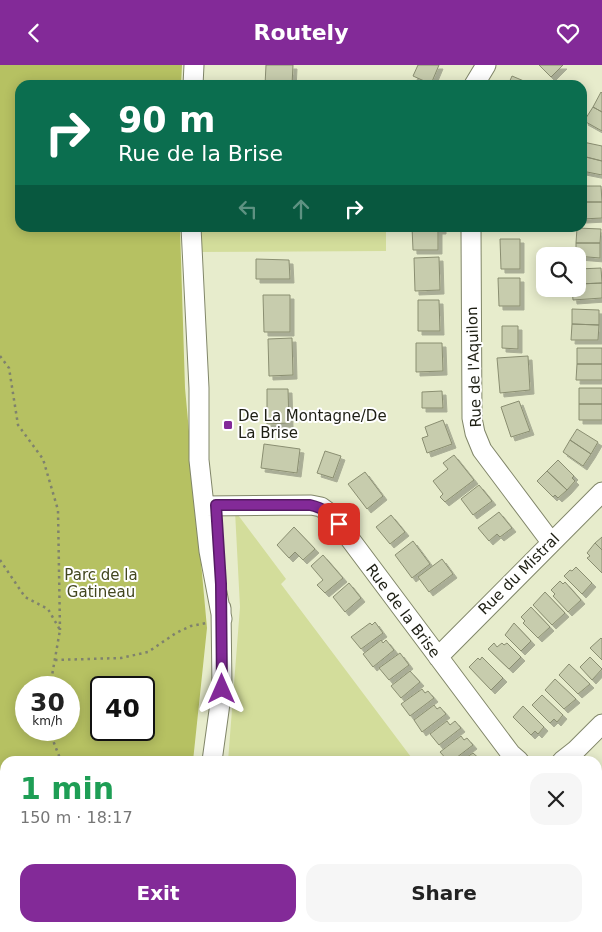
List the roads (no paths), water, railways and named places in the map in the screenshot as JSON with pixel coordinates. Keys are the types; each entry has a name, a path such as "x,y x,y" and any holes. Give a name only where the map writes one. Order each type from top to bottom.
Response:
{"street":[{"path":"193,80 194,65"},
{"path":"477,80 486,65"},
{"path":"191,232 199,388 199,460 210,505 209,551 222,619 222,689 213,756"},
{"name":"Rue de l'Aquilon","path":"471,232 472,418 475,433 482,449 551,542"},
{"name":"Rue du Mistral","path":"438,657 602,492"},
{"name":"Rue de la Brise","path":"210,505 297,504 321,507 335,519 513,756"},
{"path":"568,756 602,724"}],"place":[{"name":"De La Montagne/De La Brise","path":"228,425"}],"park label":[{"name":"Parc de la Gatineau","path":"101,584"}]}
